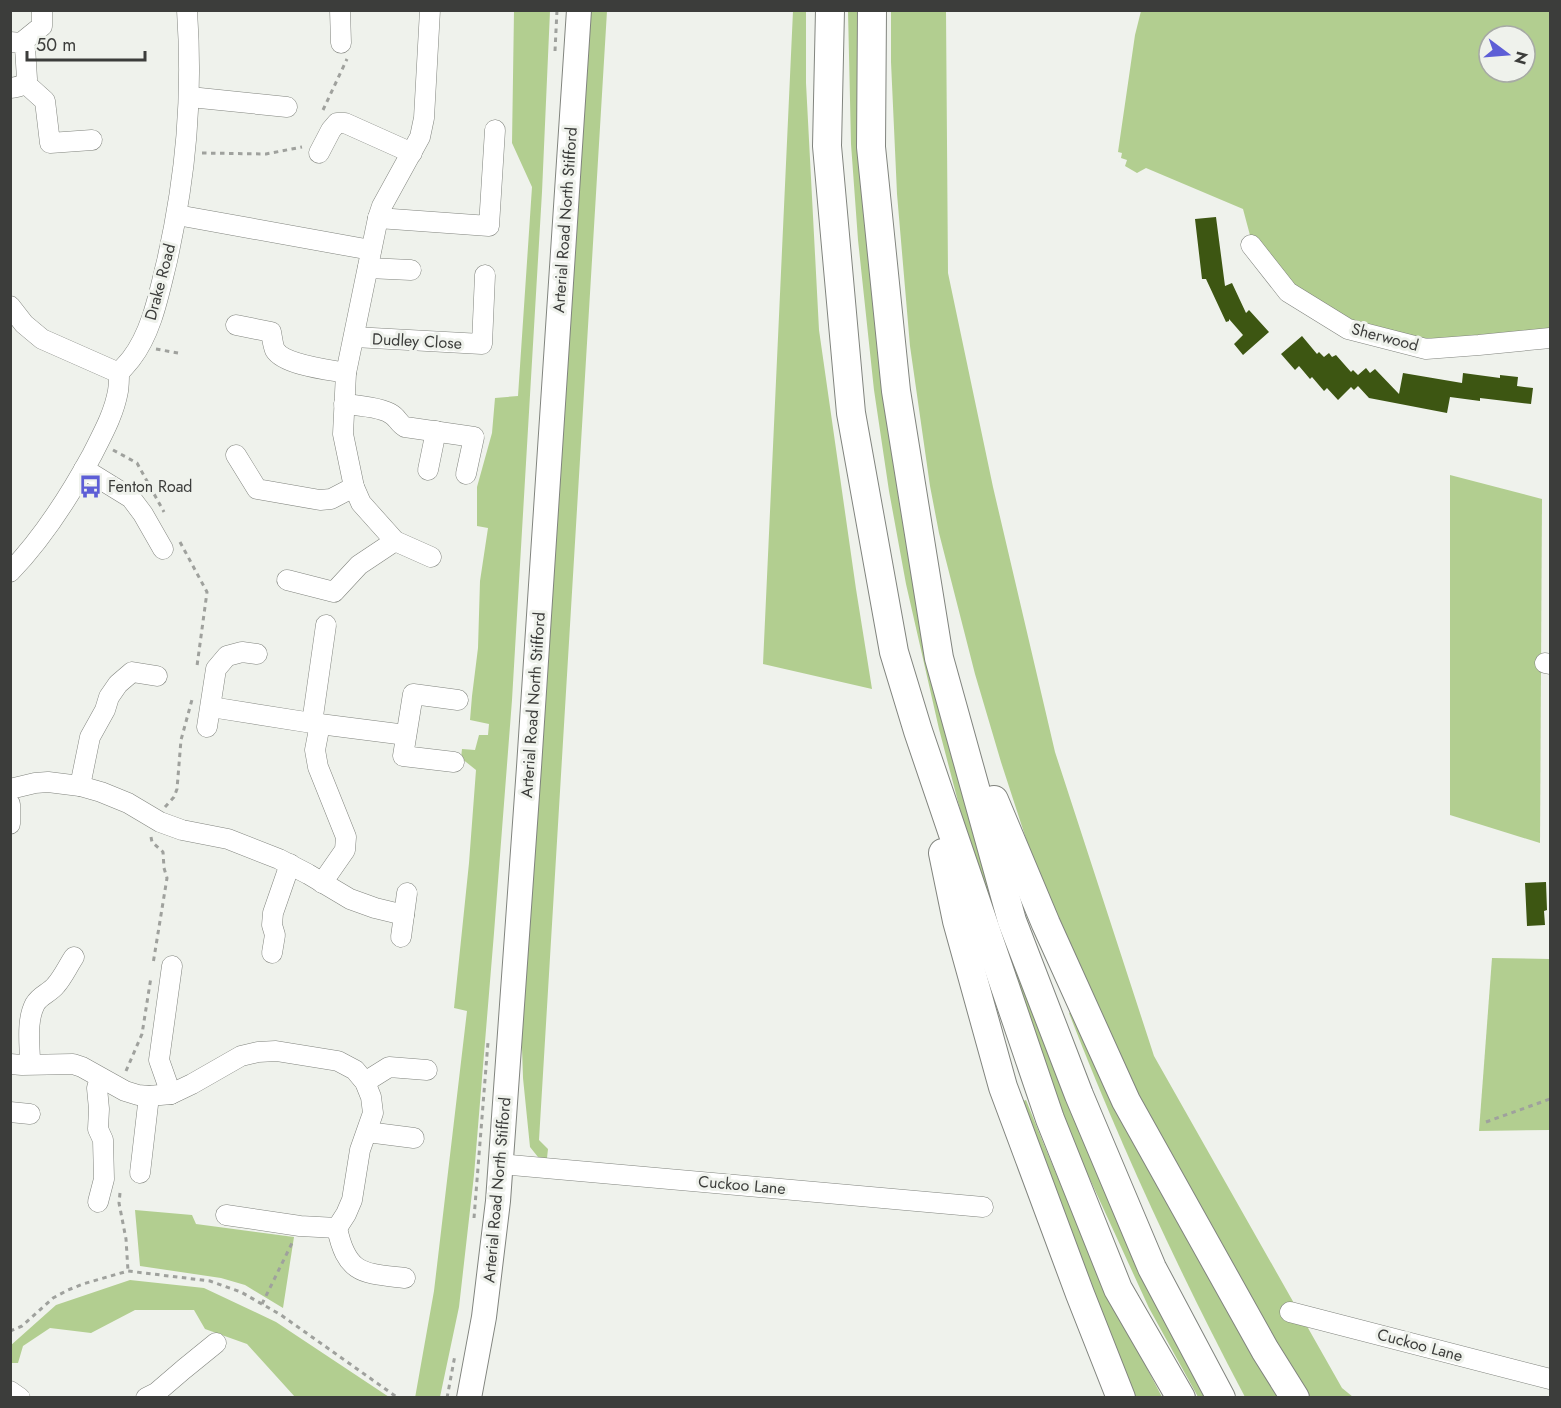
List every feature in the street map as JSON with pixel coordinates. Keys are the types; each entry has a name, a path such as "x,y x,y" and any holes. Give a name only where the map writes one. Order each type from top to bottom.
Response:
{"highway":[{"path":"830,10 827,146 852,412 894,652 918,731 1050,1119 1118,1289 1182,1398"},
{"path":"872,10 871,147 896,391 939,658 1012,921 1079,1095 1152,1268 1221,1398"},
{"path":"939,658 1046,924 1126,1101 1265,1350 1295,1398"},
{"path":"918,731 957,921 1004,1087 1121,1398"}],"main road":[{"name":"Arterial Road North Stifford","path":"469,1398 490,1278 501,1164 509,1027 530,767 579,10"}],"street":[{"path":"16,43 42,26 42,10"},
{"name":"Drake Road","path":"10,572 42,535 84,469 112,413 119,390 119,373 132,358 156,306 177,215 186,152 190,98 187,10"},
{"path":"340,10 341,44"},
{"name":"Dudley Close","path":"430,10 424,118 420,137 382,206 378,218 346,373 343,434 354,487 361,503 395,541 431,557"},
{"path":"16,43 25,47 27,79 18,85 45,101 50,143 92,140"},
{"path":"190,98 287,107"},
{"path":"319,153 337,123 345,123 412,153"},
{"path":"378,218 489,226 495,130"},
{"path":"177,215 411,270"},
{"name":"Sherwood","path":"1251,245 1288,292 1348,329 1426,349 1551,338"},
{"name":"Dudley Close","path":"354,337 482,344 485,274"},
{"path":"13,315 42,339 119,373"},
{"path":"236,325 271,332 275,351 298,364 346,373"},
{"path":"344,404 390,412 405,427 474,437 466,474"},
{"path":"428,470 436,431"},
{"path":"236,455 253,493 320,500 331,499 354,487"},
{"path":"84,469 131,498 142,514 171,545"},
{"path":"287,579 334,592 359,565 395,541"},
{"path":"322,883 345,850 346,837 318,767 315,750 326,625"},
{"path":"207,727 216,669 227,656 242,652 257,654"},
{"path":"80,786 90,737 118,684 132,672 157,676"},
{"path":"454,762 403,756 413,694 458,700"},
{"path":"211,707 316,724 406,735"},
{"path":"10,789 48,782 80,786 128,803 168,826 228,839 290,864 350,899 404,915"},
{"path":"10,804 10,824"},
{"path":"272,954 273,913 290,864"},
{"path":"401,938 407,893"},
{"path":"74,957 56,986 43,995 32,1010 20,1064 73,1064 125,1091 149,1096 171,1094 201,1080 241,1056 258,1052 276,1051 338,1061 355,1070 365,1082 371,1097 373,1113 360,1150 352,1200 337,1228 340,1244 349,1260 365,1273 405,1278"},
{"path":"171,1094 159,1059 172,966"},
{"path":"365,1082 389,1067 427,1070"},
{"path":"98,1202 104,1179 103,1140 98,1129 97,1088 100,1078"},
{"path":"140,1173 149,1096"},
{"path":"10,1112 30,1114"},
{"path":"367,1132 414,1138"},
{"name":"Cuckoo Lane","path":"501,1164 983,1207"},
{"path":"226,1215 300,1226 337,1228"},
{"name":"Cuckoo Lane","path":"1290,1312 1551,1379"},
{"path":"154,1396 216,1343"},
{"path":"10,1391 20,1398"}],"path":[{"path":"554,58 557,10"},
{"path":"154,348 178,353"},
{"path":"98,443 137,463 169,521"},
{"path":"171,545 207,592 197,670"},
{"path":"161,813 174,797 177,789 181,740 194,692"},
{"path":"122,1079 132,1061 142,1034 167,878 163,852 152,842 151,833"},
{"path":"473,1227 488,1037"},
{"path":"1486,1122 1551,1099"},
{"path":"120,1191 119,1203 126,1239 128,1271"},
{"path":"262,1304 300,1226"},
{"path":"10,1331 22,1326 53,1298 68,1290 128,1271 210,1281 240,1292 281,1315 398,1398"},
{"path":"447,1398 456,1349"}],"green space":[{"path":"514,11 550,11 542,192 512,700 474,1175 459,1307 440,1397 415,1398 434,1291 467,1011 454,1008 476,770 461,758 462,749 475,750 479,735 488,735 489,724 470,720 478,648 480,581 488,528 477,526 477,487 492,433 495,398 518,396 532,187 512,143"},
{"path":"590,11 607,11 539,1140 548,1149 546,1167 530,1147 523,1078 521,1017"},
{"path":"793,11 806,11 806,83 819,330 872,689 763,664"},
{"path":"848,11 858,11 950,730 1209,1397 1198,1397 1149,1308 1077,1151 1015,985 967,836 939,729 906,584 874,390 858,240 851,144"},
{"path":"891,11 946,11 948,273 993,487 1055,752 1154,1056 1342,1388 1353,1397 1310,1397 1274,1341 1095,1016 1029,848 975,674 939,533 930,486 910,346 897,194"},
{"path":"1141,11 1550,11 1550,329 1455,338 1401,338 1354,323 1310,299 1281,275 1251,239 1243,209 1146,168 1137,173 1125,166 1127,160 1121,158 1122,153 1118,152 1135,35"},
{"path":"1450,475 1542,499 1540,843 1450,815"},
{"path":"1492,958 1550,959 1550,1130 1479,1131"},
{"path":"1074,1011 1285,1397 1245,1397 1197,1303 1130,1160 1069,1013"},
{"path":"1026,1100 1090,1251 1162,1397 1132,1397 1020,1102"},
{"path":"135,1210 192,1215 196,1224 294,1237 283,1308 245,1285 221,1278 140,1266"},
{"path":"130,1280 204,1288 276,1322 389,1397 295,1397 247,1344 205,1329 194,1310 135,1310 91,1333 50,1328 23,1346 18,1363 11,1363 10,1346 56,1305"}],"building":[{"path":"1216,217 1225,286 1232,283 1246,313 1249,310 1269,332 1243,355 1234,344 1243,335 1229,319 1226,322 1206,279 1202,279 1195,219"},
{"path":"1302,336 1317,354 1319,352 1324,357 1329,353 1332,357 1336,355 1351,372 1353,370 1358,375 1366,368 1370,373 1375,369 1399,394 1403,373 1462,383 1463,373 1500,378 1500,375 1518,377 1517,386 1533,388 1531,404 1450,397 1447,413 1369,398 1358,386 1354,390 1351,387 1338,400 1327,388 1324,391 1312,377 1310,379 1299,366 1295,370 1281,354"},
{"path":"1546,882 1545,925 1527,926 1525,883"}],"place":[{"name":"Fenton Road","path":"90,486"}]}
